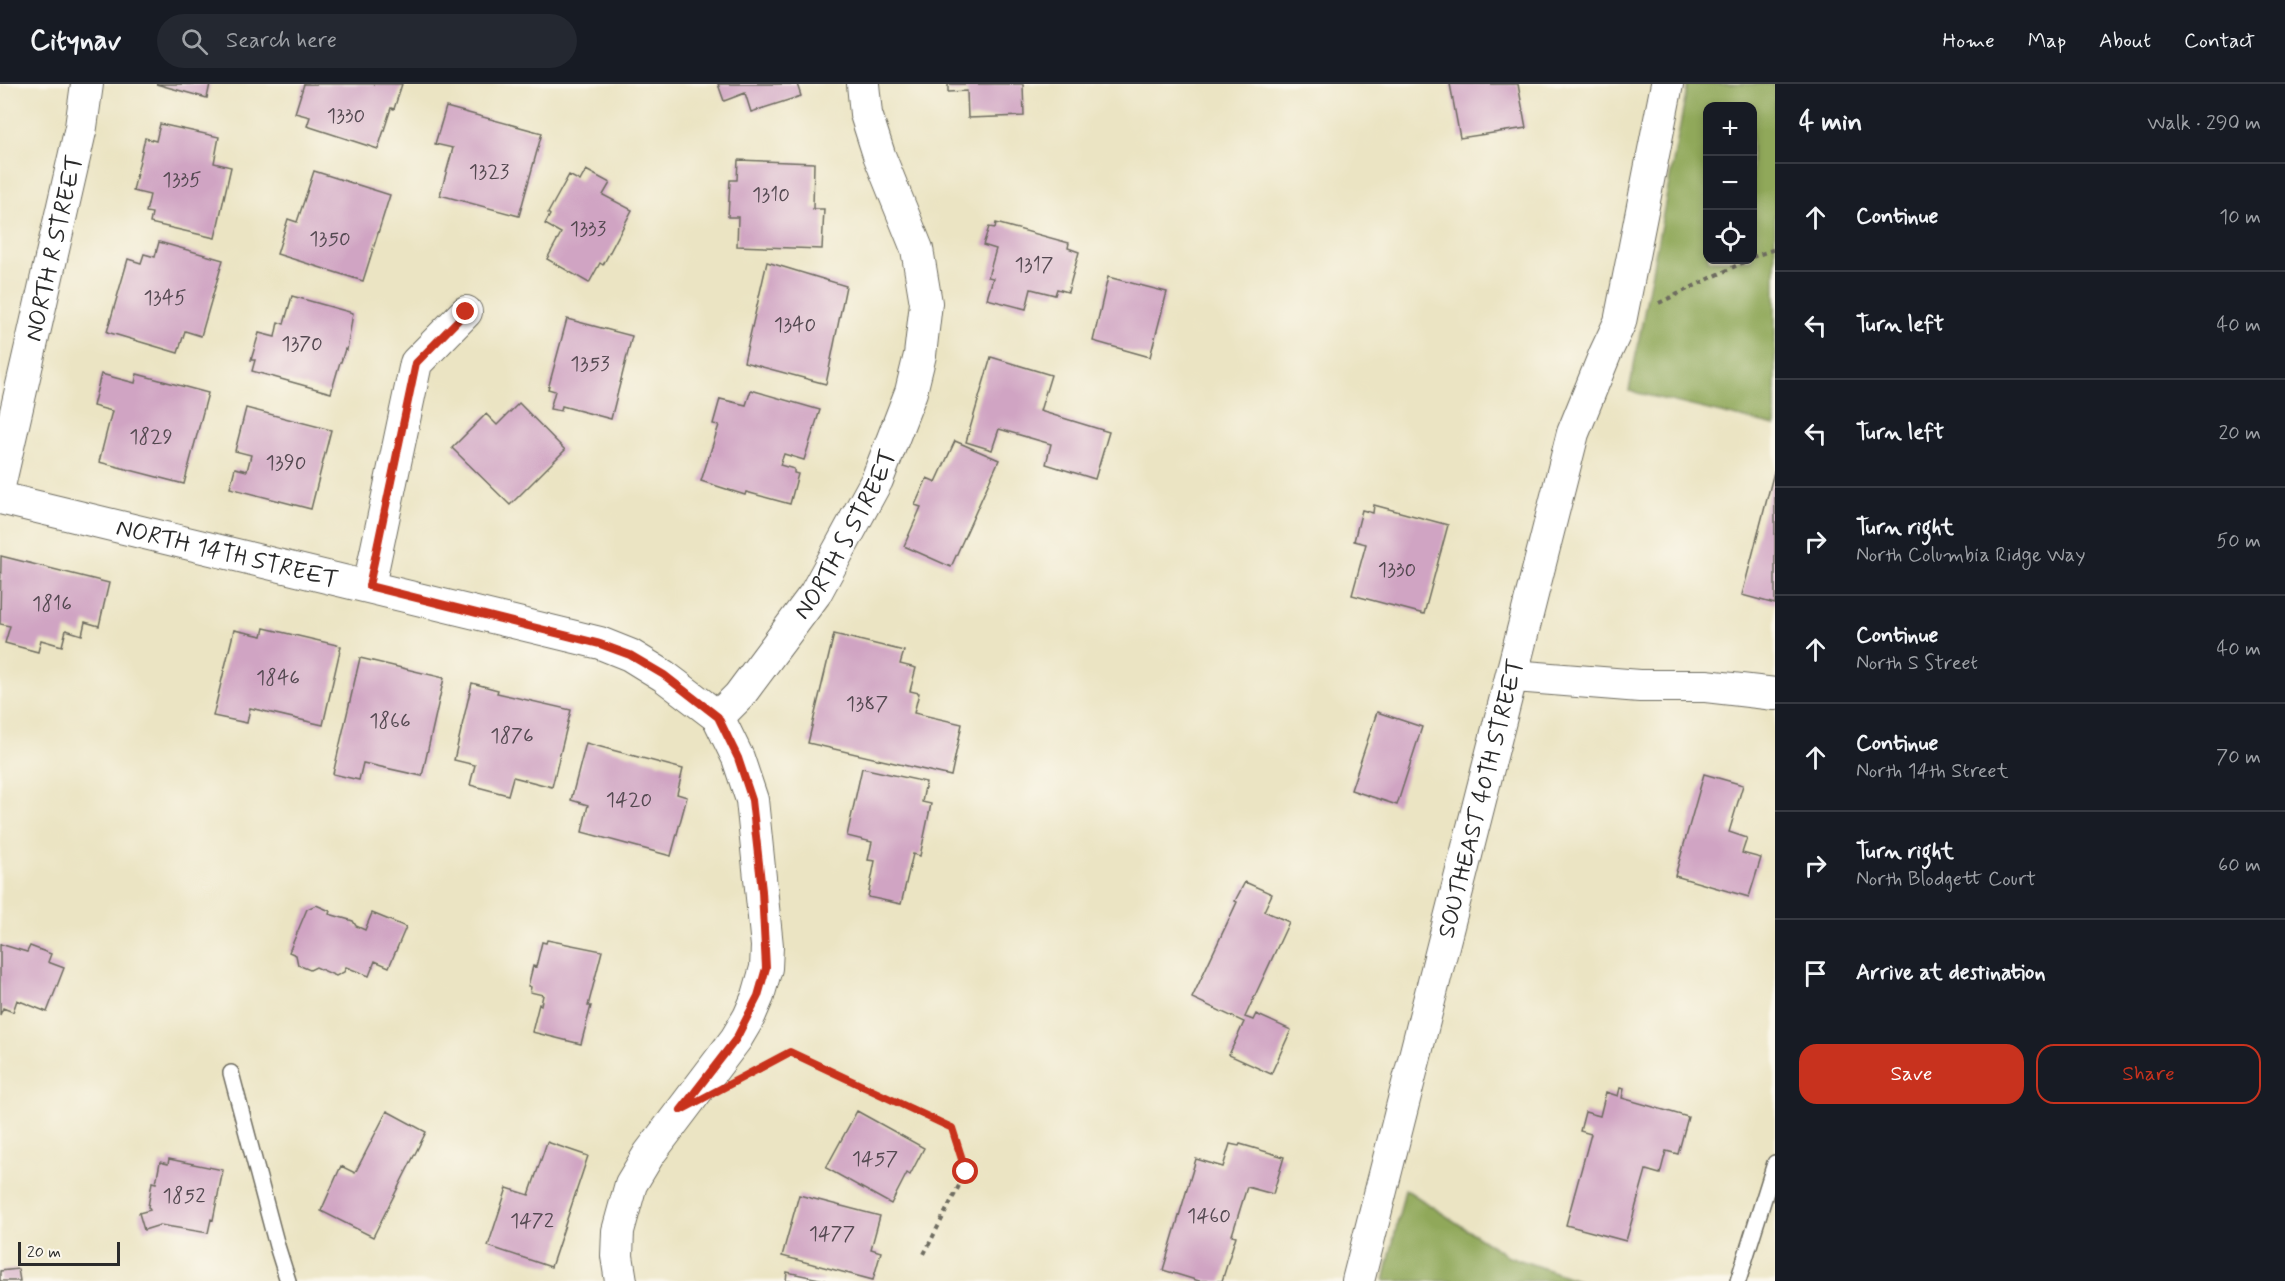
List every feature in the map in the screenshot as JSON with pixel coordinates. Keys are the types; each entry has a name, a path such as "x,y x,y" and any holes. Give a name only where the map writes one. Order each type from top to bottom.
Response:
{"street":[{"name":"NORTH R STREET","path":"0,482 81,127 87,84"},
{"name":"NORTH S STREET","path":"718,717 739,696 815,594 877,480 910,392 920,355 926,303 917,249 879,154 866,114 863,84"},
{"name":"SOUTHEAST 40TH STREET","path":"1358,1281 1573,433 1620,322 1667,84"},
{"path":"369,586 416,363 466,312"},
{"name":"NORTH 14TH STREET","path":"0,498 600,644 620,651 664,675 718,717"},
{"path":"1513,676 1640,686 1706,686 1775,694"},
{"path":"621,1281 617,1256 618,1231 631,1184 649,1154 736,1039 758,996 766,968 762,891 752,800 738,758 718,717"}],"lane":[{"path":"231,1073 288,1281"},
{"path":"1738,1281 1775,1163"}],"path":[{"path":"1757,255 1775,249"},
{"path":"1620,322 1740,264"},
{"path":"750,1073 790,1052 952,1128 966,1172 924,1254"}],"green space":[{"path":"1688,84 1775,84 1775,426 1629,391"},
{"path":"1405,1189 1506,1255 1580,1281 1384,1281"}],"building":[{"path":"156,84 210,84 207,98"},
{"path":"304,84 402,84 394,109 391,108 378,149 307,126 310,117 295,113"},
{"path":"718,84 797,84 801,96 751,112 745,93 724,101"},
{"path":"948,84 1023,84 1024,116 968,118 967,91 948,92"},
{"path":"1450,84 1518,84 1526,128 1460,138"},
{"path":"446,107 542,133 519,216 440,195 453,148 435,144"},
{"path":"160,124 219,137 214,163 231,167 215,238 150,223 152,213 146,212 150,195 133,191 145,138 156,141"},
{"path":"738,160 814,163 813,209 824,209 822,249 737,246 738,217 728,217 730,180 737,180"},
{"path":"586,170 610,183 603,195 632,210 603,265 600,263 589,283 547,259 561,233 545,224 550,215 548,213 569,175 580,181"},
{"path":"314,171 390,195 363,281 277,254 288,219 297,222"},
{"path":"996,223 1069,243 1068,248 1079,252 1068,292 1057,289 1055,295 1031,289 1026,309 987,299 993,278 988,277 996,249 983,245 989,227 995,228"},
{"path":"159,242 223,260 201,336 185,331 178,353 107,332 128,259 141,263 144,254 155,257"},
{"path":"767,262 846,286 826,384 744,362"},
{"path":"1108,277 1167,292 1150,357 1093,341"},
{"path":"292,296 353,313 347,350 345,349 340,362 331,393 252,371 255,360 251,360 259,333 275,337 278,322 284,324"},
{"path":"567,319 632,336 611,419 562,406 561,411 550,409 555,391 548,389"},
{"path":"991,357 1051,375 1040,411 1109,432 1095,479 1046,464 1051,444 999,429 992,450 966,442"},
{"path":"101,374 135,383 137,374 208,393 184,484 99,462 112,411 93,406"},
{"path":"751,390 820,410 804,460 784,454 780,465 794,469 794,473 798,474 790,504 746,492 745,495 701,481 719,425 713,424 720,399 746,405"},
{"path":"519,403 565,450 510,505 452,448 486,414 497,425"},
{"path":"246,408 331,430 311,509 230,488 235,468 247,471 251,455 235,451"},
{"path":"955,441 999,460 951,567 904,546 921,507 915,505 927,478 936,482"},
{"path":"1775,472 1775,604 1742,595"},
{"path":"1374,505 1448,525 1424,614 1352,595 1366,544 1354,541 1362,510 1373,513"},
{"path":"1,556 109,583 99,626 85,622 82,635 66,630 62,646 41,640 38,652 5,643 10,626 0,624"},
{"path":"264,628 341,646 323,725 250,708 247,723 213,716 234,630 262,636"},
{"path":"834,634 904,651 900,664 916,668 910,691 919,693 914,713 962,724 951,776 808,743"},
{"path":"360,658 444,678 422,776 363,763 359,780 333,774"},
{"path":"472,683 498,690 497,693 571,710 552,787 513,777 508,795 470,785 475,765 454,760"},
{"path":"1377,712 1422,727 1397,805 1351,790"},
{"path":"586,743 683,769 677,794 687,797 671,856 582,832 588,805 571,800"},
{"path":"862,768 926,782 922,802 931,804 920,856 913,854 901,904 868,897 875,861 868,860 872,842 847,836"},
{"path":"1704,774 1743,785 1729,832 1747,838 1742,853 1761,858 1749,897 1675,876"},
{"path":"1245,882 1272,894 1264,911 1289,922 1245,1017 1253,1020 1256,1014 1291,1030 1271,1074 1229,1055 1244,1022 1192,998"},
{"path":"316,905 330,911 329,914 353,921 356,926 365,930 372,913 406,927 389,967 375,961 369,976 346,967 344,972 336,976 316,967 310,970 298,965 296,955 289,952 307,909"},
{"path":"547,940 602,951 581,1044 532,1032 543,995 530,992 531,987 528,986 533,966 536,967 542,942 546,943"},
{"path":"0,944 27,952 30,946 51,954 48,962 64,968 47,1012 17,1000 13,1012 3,1008 0,1015"},
{"path":"1620,1088 1624,1089 1622,1098 1688,1117 1678,1154 1666,1151 1660,1174 1646,1170 1626,1241 1566,1225 1591,1134 1580,1131 1585,1112 1600,1116 1606,1092 1618,1096"},
{"path":"387,1111 426,1132 373,1237 321,1211 341,1166 355,1173"},
{"path":"857,1111 924,1148 910,1175 907,1173 891,1204 826,1168"},
{"path":"547,1142 588,1156 551,1267 488,1246 507,1188 529,1195"},
{"path":"1230,1144 1239,1146 1240,1144 1284,1157 1273,1194 1247,1187 1232,1235 1236,1236 1222,1281 1199,1281 1163,1270 1196,1159 1223,1167"},
{"path":"169,1159 223,1170 213,1220 211,1219 208,1233 160,1225 144,1230 139,1213 150,1210 148,1207 152,1182 156,1183 160,1162 168,1164"},
{"path":"799,1195 880,1216 871,1249 881,1252 873,1280 782,1256"},
{"path":"18,1269 20,1281 0,1281 0,1271"},
{"path":"787,1272 824,1280 824,1281 786,1281"}],"route":[{"path":"466,312 416,363 369,586 600,644 630,655 664,675 718,717 738,758 752,800 762,891 766,968 758,996 736,1039 681,1110 790,1052 952,1128 966,1172"}]}
